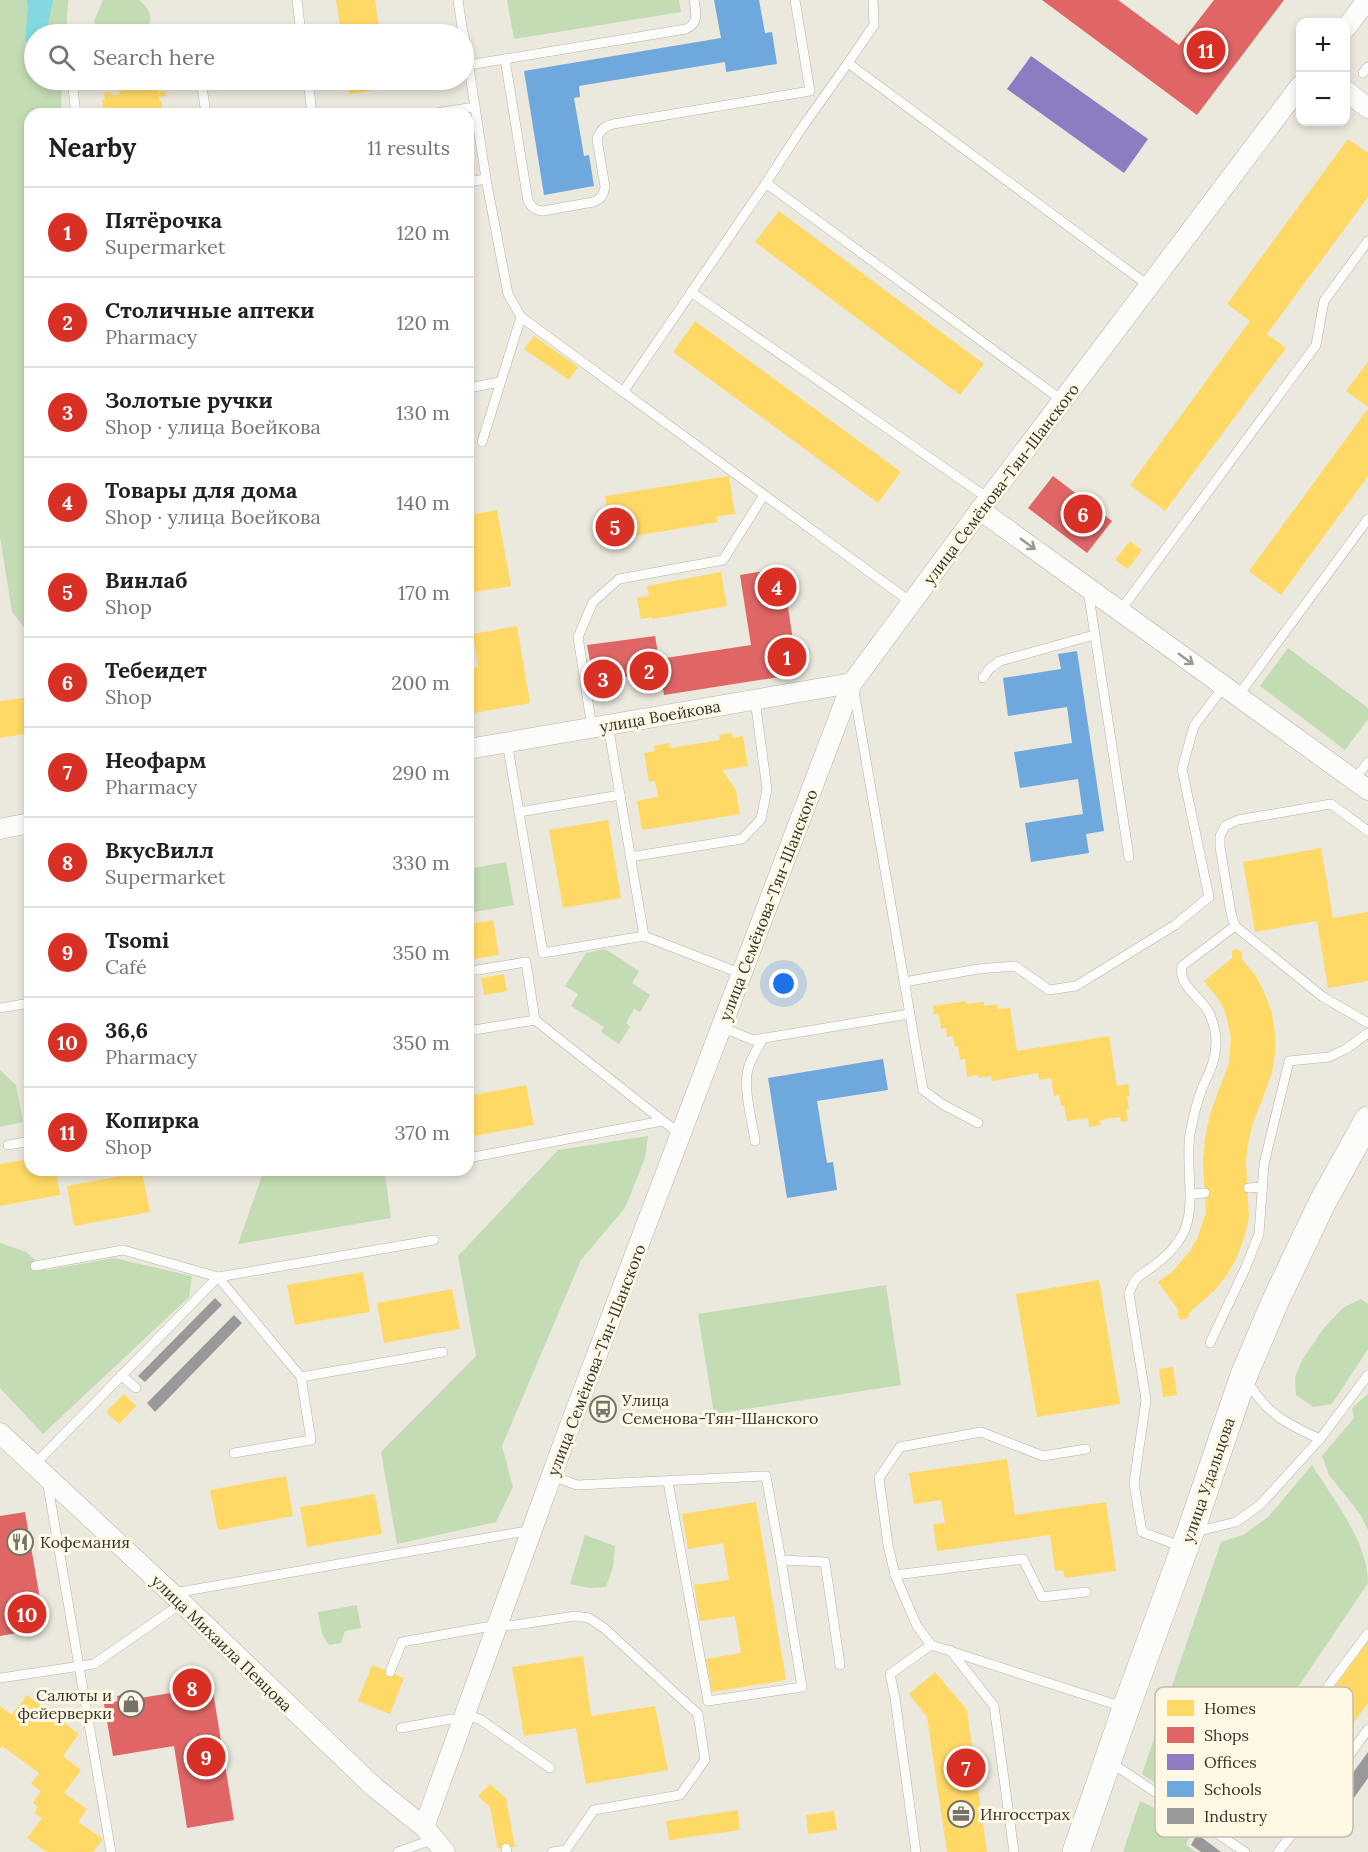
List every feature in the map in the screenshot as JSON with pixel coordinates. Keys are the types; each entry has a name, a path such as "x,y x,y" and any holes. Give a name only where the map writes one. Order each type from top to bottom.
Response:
{"street":[{"path":"1350,23 1367,0"},
{"name":"улица Семёнова-Тян-Шанского","path":"434,1840 465,1719 532,1530 852,683 1296,91"},
{"path":"1350,94 1368,108"},
{"path":"984,505 1087,588 1361,785"},
{"name":"улица Воейкова","path":"474,747 852,683"},
{"path":"0,829 24,825"},
{"name":"улица Удальцова","path":"1076,1852 1244,1375 1274,1304 1322,1203 1368,1120"},
{"name":"улица Михаила Певцова","path":"0,1433 374,1787 434,1840"}],"lane":[{"path":"297,0 300,24"},
{"path":"458,0 462,24"},
{"path":"474,64 686,29 695,21 694,0"},
{"path":"505,59 528,201 531,207 543,211 592,202 599,200 605,187 597,139 604,127 810,91 795,0"},
{"path":"623,392 799,132 874,26 873,0"},
{"path":"848,63 1149,286"},
{"path":"73,90 75,108"},
{"path":"202,90 205,108"},
{"path":"309,90 311,108"},
{"path":"472,90 508,294 521,316 912,603"},
{"path":"469,108 475,107"},
{"path":"474,181 486,179"},
{"path":"766,183 1063,401"},
{"path":"1120,611 1316,345 1324,301 1368,241"},
{"path":"691,292 984,505"},
{"path":"482,442 521,316"},
{"path":"474,387 500,382"},
{"path":"644,936 620,795 600,726 579,637 593,602 620,579 723,560 764,495"},
{"path":"904,982 978,969 1015,966 1049,990 1076,986 1175,925 1209,897 1182,769 1194,726 1231,691 1368,519"},
{"path":"1087,588 1129,857"},
{"path":"983,678 989,669 1000,661 1094,635"},
{"path":"852,683 923,1090 942,1104 978,1123"},
{"path":"630,857 742,839 761,819 767,789 755,700"},
{"path":"507,742 543,953"},
{"path":"1361,785 1368,762"},
{"path":"519,812 620,795"},
{"path":"1368,831 1331,804 1238,820 1225,826 1220,836 1231,914 1235,926 1323,998 1368,1023"},
{"path":"1235,926 1182,966 1180,972 1182,979 1207,1009 1216,1038 1214,1059 1195,1110 1190,1135 1188,1161 1190,1211 1178,1242 1162,1260 1136,1279 1129,1294 1146,1400 1134,1484 1142,1532 1187,1541 1236,1522 1260,1505 1320,1439 1368,1375"},
{"path":"477,970 526,963 543,953 644,936 742,974"},
{"path":"526,963 535,1020 681,1133"},
{"path":"0,1008 24,1004"},
{"path":"721,1027 753,1040 909,1014"},
{"path":"474,1030 535,1020"},
{"path":"1210,1343 1259,1234 1264,1164 1289,1061 1329,1057 1346,1049 1368,1033"},
{"path":"755,1141 747,1076 763,1038"},
{"path":"474,1157 663,1121"},
{"path":"8,1145 24,1142"},
{"path":"1248,1188 1262,1187"},
{"path":"1190,1194 1205,1193"},
{"path":"35,1266 123,1250 218,1276 434,1240"},
{"path":"111,1852 80,1667 40,1472 121,1376 218,1276"},
{"path":"218,1276 301,1377 311,1440 234,1453"},
{"path":"301,1377 443,1352"},
{"path":"1244,1375 1267,1408 1288,1425 1320,1439"},
{"path":"121,1376 136,1389"},
{"path":"1086,1449 1043,1456 981,1432 900,1447 879,1478 888,1545 895,1575 917,1626 931,1645 1126,1708"},
{"path":"552,1476 577,1485 766,1476 802,1687 708,1701 668,1482"},
{"path":"0,1678 94,1664 177,1599 532,1530"},
{"path":"895,1575 1023,1559 1042,1597 1086,1592"},
{"path":"781,1560 825,1562 840,1665"},
{"path":"390,1672 402,1642 575,1616 589,1618 604,1628 698,1714 705,1760 680,1796 594,1810 566,1850 552,1852"},
{"path":"1328,1687 1368,1634"},
{"path":"916,1852 890,1674 931,1645"},
{"path":"950,1650 994,1706 1014,1852"},
{"path":"401,1728 452,1719 481,1720 550,1768"},
{"path":"1353,1750 1368,1729"},
{"path":"1108,1761 1155,1792"},
{"path":"1222,1837 1245,1852"},
{"path":"1278,1852 1290,1837"},
{"path":"398,1852 434,1840"}],"green space":[{"path":"0,0 68,0 67,24 24,24 24,90 62,90 61,108 24,108 24,627 12,612 0,537"},
{"path":"103,0 139,0 149,11 150,17 149,24 95,24 94,21"},
{"path":"507,0 679,0 681,12 514,39"},
{"path":"1288,648 1368,708 1368,719 1345,750 1260,686"},
{"path":"506,862 514,905 474,912 474,868"},
{"path":"605,949 639,971 632,983 650,995 640,1012 634,1009 626,1023 630,1027 619,1044 601,1032 604,1027 571,1006 578,994 565,986 586,953"},
{"path":"0,1070 16,1085 23,1122 0,1127"},
{"path":"648,1136 645,1158 625,1208 581,1260 502,1446 513,1487 496,1522 397,1544 381,1452 476,1356 458,1256 558,1150"},
{"path":"262,1176 385,1176 391,1218 238,1244"},
{"path":"0,1243 26,1252 47,1270 114,1258 192,1276 189,1297 43,1434 0,1388"},
{"path":"886,1285 901,1385 714,1414 698,1314"},
{"path":"1361,1299 1368,1304 1368,1349 1332,1404 1313,1407 1296,1395 1295,1377 1302,1360 1324,1328 1344,1307"},
{"path":"1368,1394 1368,1530 1360,1514 1329,1475 1322,1456 1354,1418 1352,1408"},
{"path":"1312,1465 1356,1537 1362,1552 1368,1583 1298,1687 1172,1687 1221,1542 1243,1535 1268,1517"},
{"path":"585,1535 615,1546 613,1567 606,1587 589,1588 570,1584"},
{"path":"357,1605 361,1628 345,1631 341,1643 329,1645 322,1634 318,1612"},
{"path":"1155,1736 1155,1783 1142,1774"},
{"path":"1140,1801 1155,1808 1155,1837 1189,1837 1186,1845 1196,1852 1123,1852"}],"water":[{"path":"27,0 53,0 48,24 26,24"}],"building: Homes":[{"path":"336,0 375,0 379,24 340,24"},
{"path":"158,90 158,92 165,91 166,96 159,97 162,101 162,108 103,108 104,93 120,94 119,91"},
{"path":"348,90 375,90 349,94"},
{"path":"1348,139 1368,153 1368,197 1267,334 1286,348 1165,511 1130,485 1250,321 1227,304"},
{"path":"779,211 984,364 960,395 755,242"},
{"path":"695,321 901,472 878,503 673,352"},
{"path":"534,336 578,367 569,380 524,349"},
{"path":"1368,362 1368,407 1346,391"},
{"path":"1368,409 1368,476 1281,595 1249,571"},
{"path":"729,476 735,514 717,516 718,522 629,537 628,531 611,533 605,496"},
{"path":"497,510 511,586 474,592 474,514"},
{"path":"1130,541 1142,550 1128,569 1115,560"},
{"path":"721,572 727,606 641,619 637,598 649,596 647,586"},
{"path":"517,626 530,703 474,713 474,667 478,667 474,634"},
{"path":"24,698 24,734 0,738 0,701"},
{"path":"732,733 733,738 743,736 748,766 722,770 736,790 740,814 642,830 637,801 658,797 655,781 649,782 644,753 655,751 654,746 669,743 670,748 720,740 719,735"},
{"path":"608,820 621,898 563,908 549,830"},
{"path":"1321,848 1333,918 1368,912 1368,981 1328,988 1317,921 1255,932 1243,862"},
{"path":"493,920 499,955 474,959 474,923"},
{"path":"1236,949 1242,952 1242,959 1256,976 1265,994 1272,1013 1275,1053 1272,1073 1252,1126 1248,1144 1246,1162 1249,1218 1244,1238 1227,1275 1214,1291 1189,1313 1188,1318 1181,1320 1177,1314 1179,1311 1158,1282 1172,1272 1190,1251 1206,1213 1203,1161 1205,1138 1210,1114 1229,1063 1231,1037 1225,1011 1204,981 1232,958 1232,951"},
{"path":"504,974 507,991 484,995 481,978"},
{"path":"966,1001 967,1004 984,1002 984,1006 997,1004 998,1009 1010,1008 1017,1051 1109,1036 1117,1086 1128,1084 1129,1109 1126,1109 1128,1121 1121,1122 1120,1117 1100,1120 1101,1125 1089,1127 1088,1118 1067,1121 1059,1095 1054,1096 1051,1078 1039,1080 1038,1073 992,1081 991,1076 967,1077 965,1059 960,1060 958,1046 955,1047 953,1036 947,1037 946,1028 941,1029 939,1014 934,1015 933,1006"},
{"path":"526,1085 534,1125 474,1136 474,1095"},
{"path":"24,1160 24,1176 57,1176 60,1195 0,1206 0,1164"},
{"path":"121,1176 143,1176 150,1212 74,1226 67,1186"},
{"path":"363,1272 370,1312 295,1325 287,1285"},
{"path":"1099,1280 1120,1404 1037,1417 1016,1294"},
{"path":"452,1289 460,1329 384,1343 377,1303"},
{"path":"1173,1367 1177,1395 1163,1397 1159,1369"},
{"path":"124,1394 136,1406 119,1424 106,1412"},
{"path":"1007,1459 1015,1515 1106,1502 1116,1571 1065,1578 1063,1570 1055,1571 1050,1535 937,1551 933,1524 945,1523 941,1500 914,1504 909,1473"},
{"path":"286,1476 293,1516 218,1530 210,1490"},
{"path":"375,1494 382,1534 307,1547 300,1507"},
{"path":"756,1502 786,1680 712,1692 706,1659 741,1653 735,1616 700,1621 694,1585 729,1580 723,1543 688,1549 682,1514"},
{"path":"1368,1641 1368,1703 1353,1723 1353,1687 1334,1687"},
{"path":"583,1656 591,1716 655,1706 668,1770 586,1784 576,1728 524,1736 512,1667"},
{"path":"372,1665 404,1678 390,1714 358,1701"},
{"path":"935,1672 967,1710 987,1852 947,1852 927,1717 909,1694"},
{"path":"27,1695 79,1734 63,1756 81,1770 64,1793 87,1809 78,1822 103,1839 93,1852 47,1852 27,1838 42,1818 34,1813 38,1807 33,1803 41,1791 31,1784 39,1773 2,1746 0,1749 0,1706 12,1715"},
{"path":"490,1784 506,1798 515,1847 498,1849 490,1807 478,1796"},
{"path":"738,1810 740,1830 669,1840 666,1821"},
{"path":"834,1811 837,1830 808,1834 806,1815"}],"building: Shops":[{"path":"1042,0 1118,0 1179,45 1214,0 1284,0 1197,115"},
{"path":"1053,476 1112,521 1087,553 1028,508"},
{"path":"782,568 798,674 664,695 660,671 594,682 587,645 655,636 659,659 751,645 740,575"},
{"path":"25,1512 45,1628 0,1636 0,1516"},
{"path":"185,1673 187,1682 201,1680 202,1688 212,1686 234,1820 187,1828 174,1746 113,1756 104,1704 118,1701 117,1696 139,1693 140,1698 177,1692 175,1674"}],"building: Offices":[{"path":"1031,56 1148,139 1124,173 1007,89"}],"building: Schools":[{"path":"714,0 759,0 765,33 772,32 777,64 726,72 725,62 579,86 580,97 574,98 584,156 589,155 594,186 544,195 524,71 721,38"},
{"path":"1077,651 1104,831 1086,834 1089,853 1031,862 1025,823 1083,814 1078,779 1020,788 1014,752 1072,743 1067,707 1008,716 1003,678 1061,669 1058,654"},
{"path":"883,1059 888,1090 817,1101 827,1163 833,1162 837,1190 787,1198 768,1078"}],"building: Industry":[{"path":"215,1298 222,1305 145,1382 138,1376"},
{"path":"234,1315 242,1323 155,1412 147,1403"},
{"path":"1368,1752 1368,1778 1353,1799 1353,1773"},
{"path":"1195,1837 1201,1837 1221,1852 1201,1852 1191,1845"}],"place":[{"name":"Копирка","path":"1206,50"},
{"name":"Тебеидет","path":"1083,514"},
{"name":"Винлаб","path":"615,527"},
{"name":"Товары для дома","path":"777,587"},
{"name":"Пятёрочка","path":"787,657"},
{"name":"Столичные аптеки","path":"649,671"},
{"name":"Золотые ручки","path":"603,679"},
{"name":"Улица Семенова-Тян-Шанского","path":"603,1409"},
{"name":"Кофемания","path":"20,1542"},
{"name":"36,6","path":"27,1614"},
{"name":"ВкусВилл","path":"192,1688"},
{"name":"Салюты и фейерверки","path":"131,1704"},
{"name":"Tsomi","path":"206,1757"},
{"name":"Неофарм","path":"966,1768"},
{"name":"Ингосстрах","path":"961,1814"}]}
